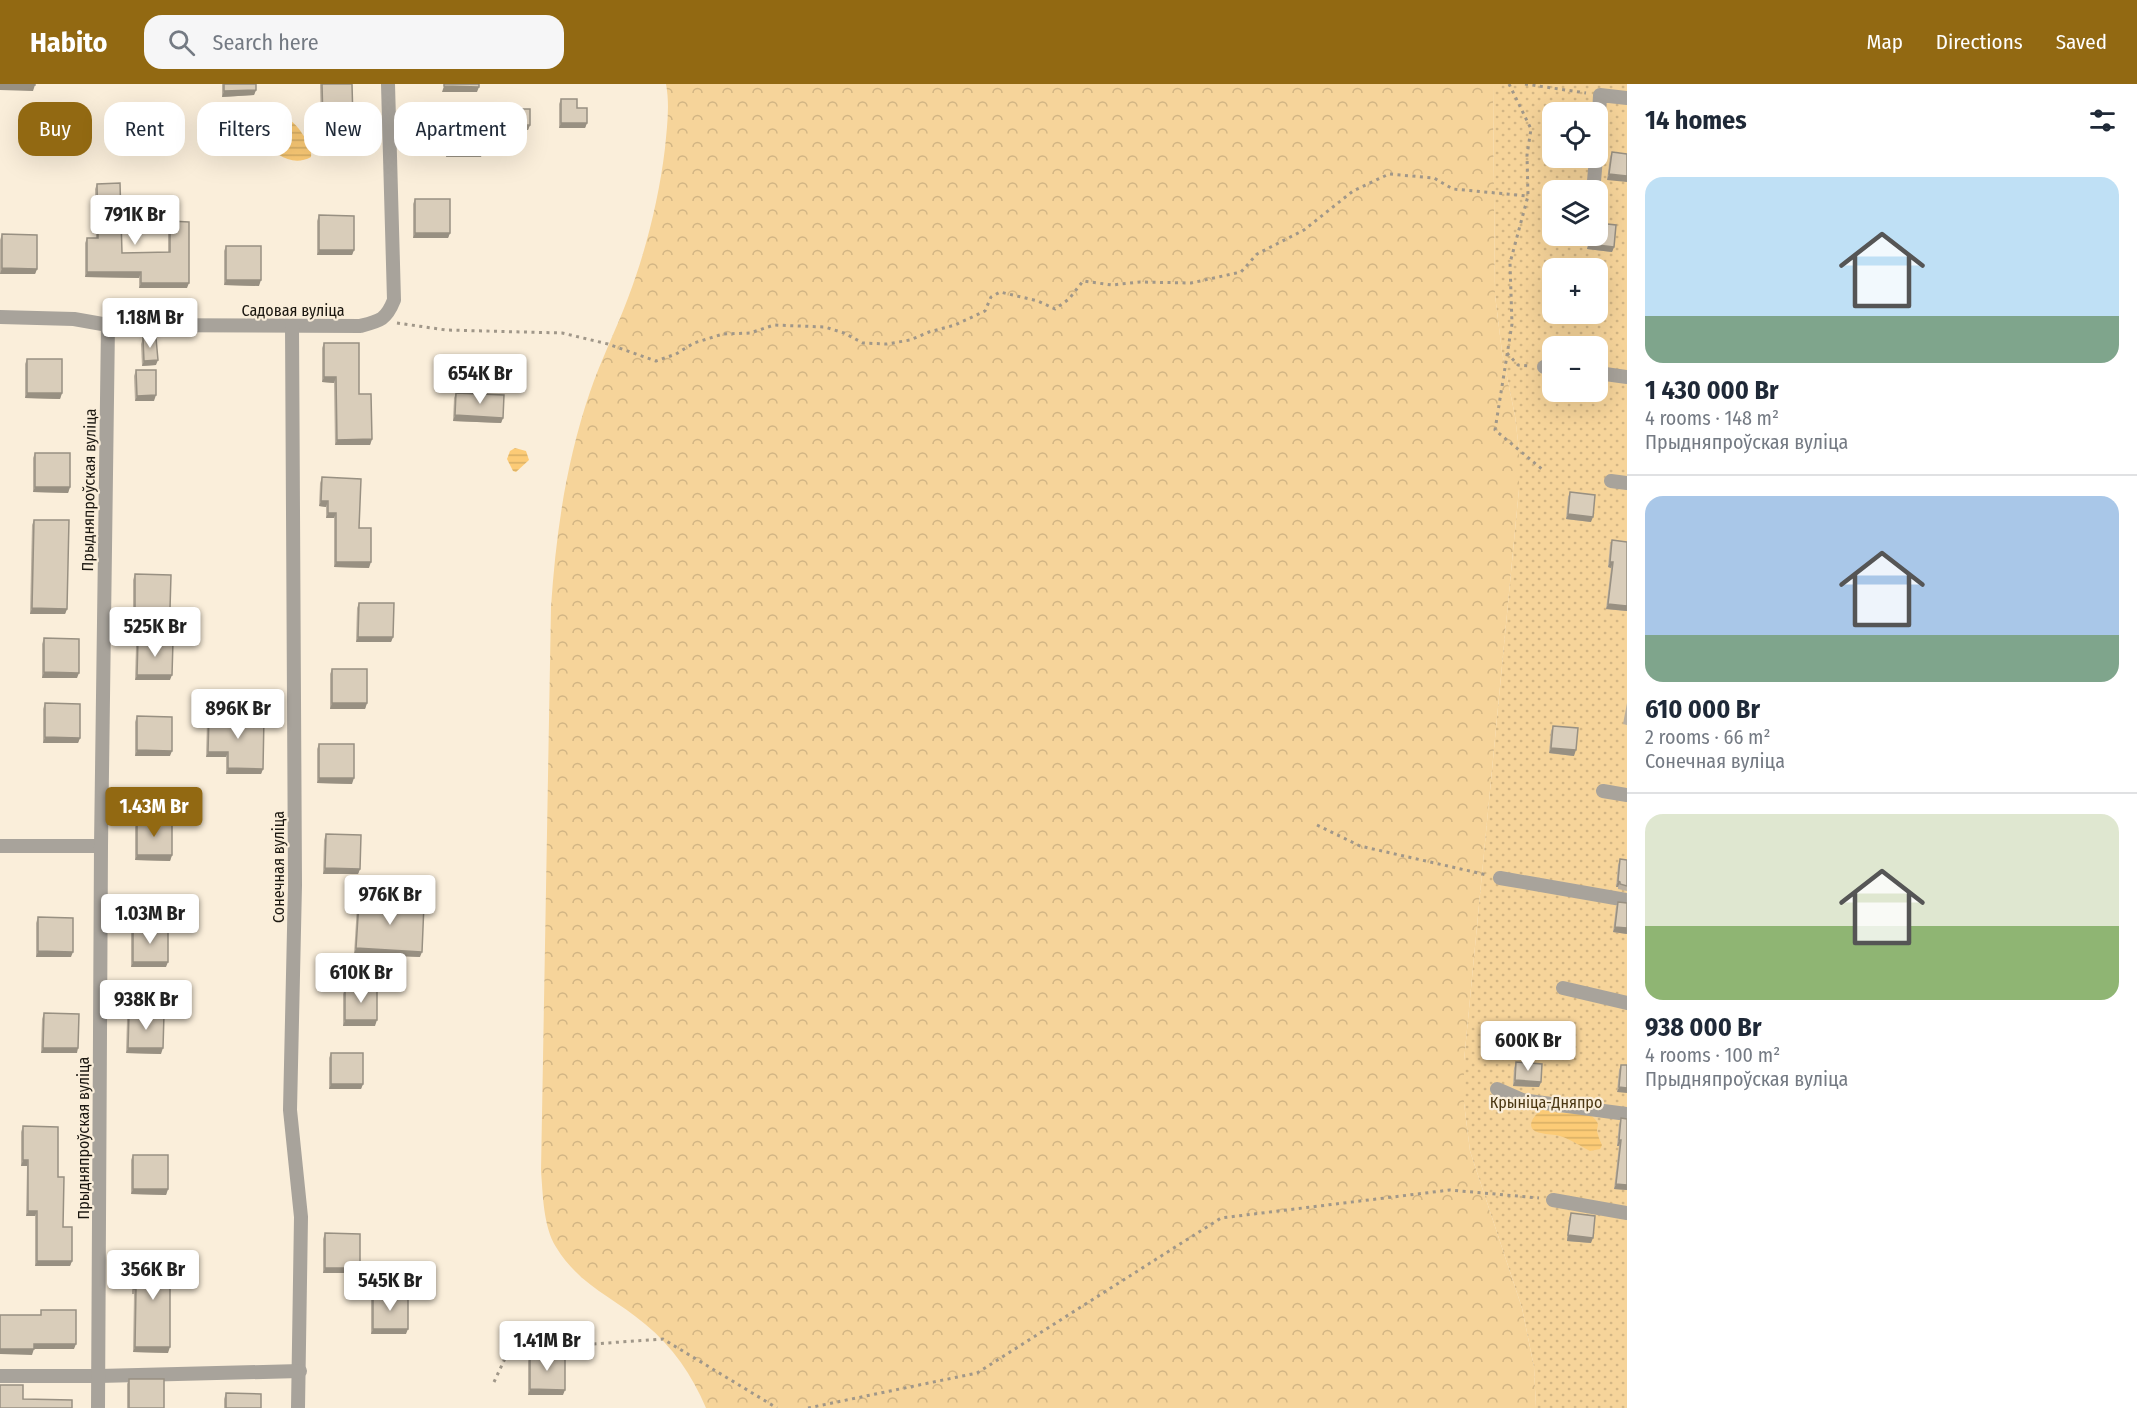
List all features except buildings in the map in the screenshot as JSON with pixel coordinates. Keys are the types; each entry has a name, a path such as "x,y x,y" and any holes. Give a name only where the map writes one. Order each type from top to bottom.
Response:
{"street":[{"path":"379,321 388,314 394,300 388,84"},
{"path":"1600,102 1600,95 1627,99"},
{"name":"Садовая вуліца","path":"0,317 74,318 108,325 360,326 379,321"},
{"name":"Прыдняпроўская вуліца","path":"98,1408 101,846 108,325"},
{"name":"Сонечная вуліца","path":"292,326 296,885 290,1110 302,1217 298,1408"},
{"path":"1608,375 1627,377"},
{"path":"1611,481 1627,483"},
{"path":"1604,791 1627,795"},
{"path":"0,846 101,846"},
{"path":"1500,878 1627,900"},
{"path":"1563,988 1627,1003"},
{"path":"1497,1089 1522,1100 1627,1114"},
{"path":"1553,1200 1627,1213"},
{"path":"0,1376 300,1371"}],"path":[{"path":"1509,84 1531,129 1527,155 1528,196 1510,263 1512,324 1495,430 1543,470"},
{"path":"1525,84 1600,95"},
{"path":"379,321 446,330 562,333 608,344 656,361 676,354 694,343 723,334 750,333 774,325 825,327 844,333 863,343 887,344 910,340 955,325 985,311 991,297 1000,292 1038,301 1055,309 1069,299 1083,281 1112,285 1140,282 1191,283 1241,272 1257,254 1304,230 1353,191 1389,174 1434,178 1453,189 1528,196"},
{"path":"1507,353 1518,365 1542,367"},
{"path":"1317,825 1360,846 1500,878"},
{"path":"808,1408 976,1373 1221,1218 1450,1190 1553,1200"},
{"path":"494,1382 508,1350 663,1339 777,1408"}],"green space":[{"path":"666,84 1493,84 1495,295 1502,352 1515,416 1519,450 1519,489 1464,1061 1464,1103 1470,1151 1522,1308 1534,1367 1536,1408 706,1408 688,1373 664,1342 633,1314 575,1272 556,1247 546,1220 541,1171 553,579 563,498 574,445 594,380 635,280 655,205 667,132"},
{"name":"Крыніца-Дняпро","path":"1493,84 1627,84 1627,1408 1536,1408 1534,1367 1522,1308 1470,1151 1464,1103 1464,1061 1519,489 1519,450 1515,416 1502,352 1495,295"}],"shaded area":[{"path":"292,121 304,136 304,156 311,157 298,161 281,156 292,156"},
{"path":"515,448 526,451 529,460 516,472 513,471 507,459 510,451"},
{"path":"1542,1110 1590,1115 1598,1123 1597,1131 1602,1145 1600,1149 1590,1151 1564,1137 1543,1134 1533,1129 1531,1123"}]}
